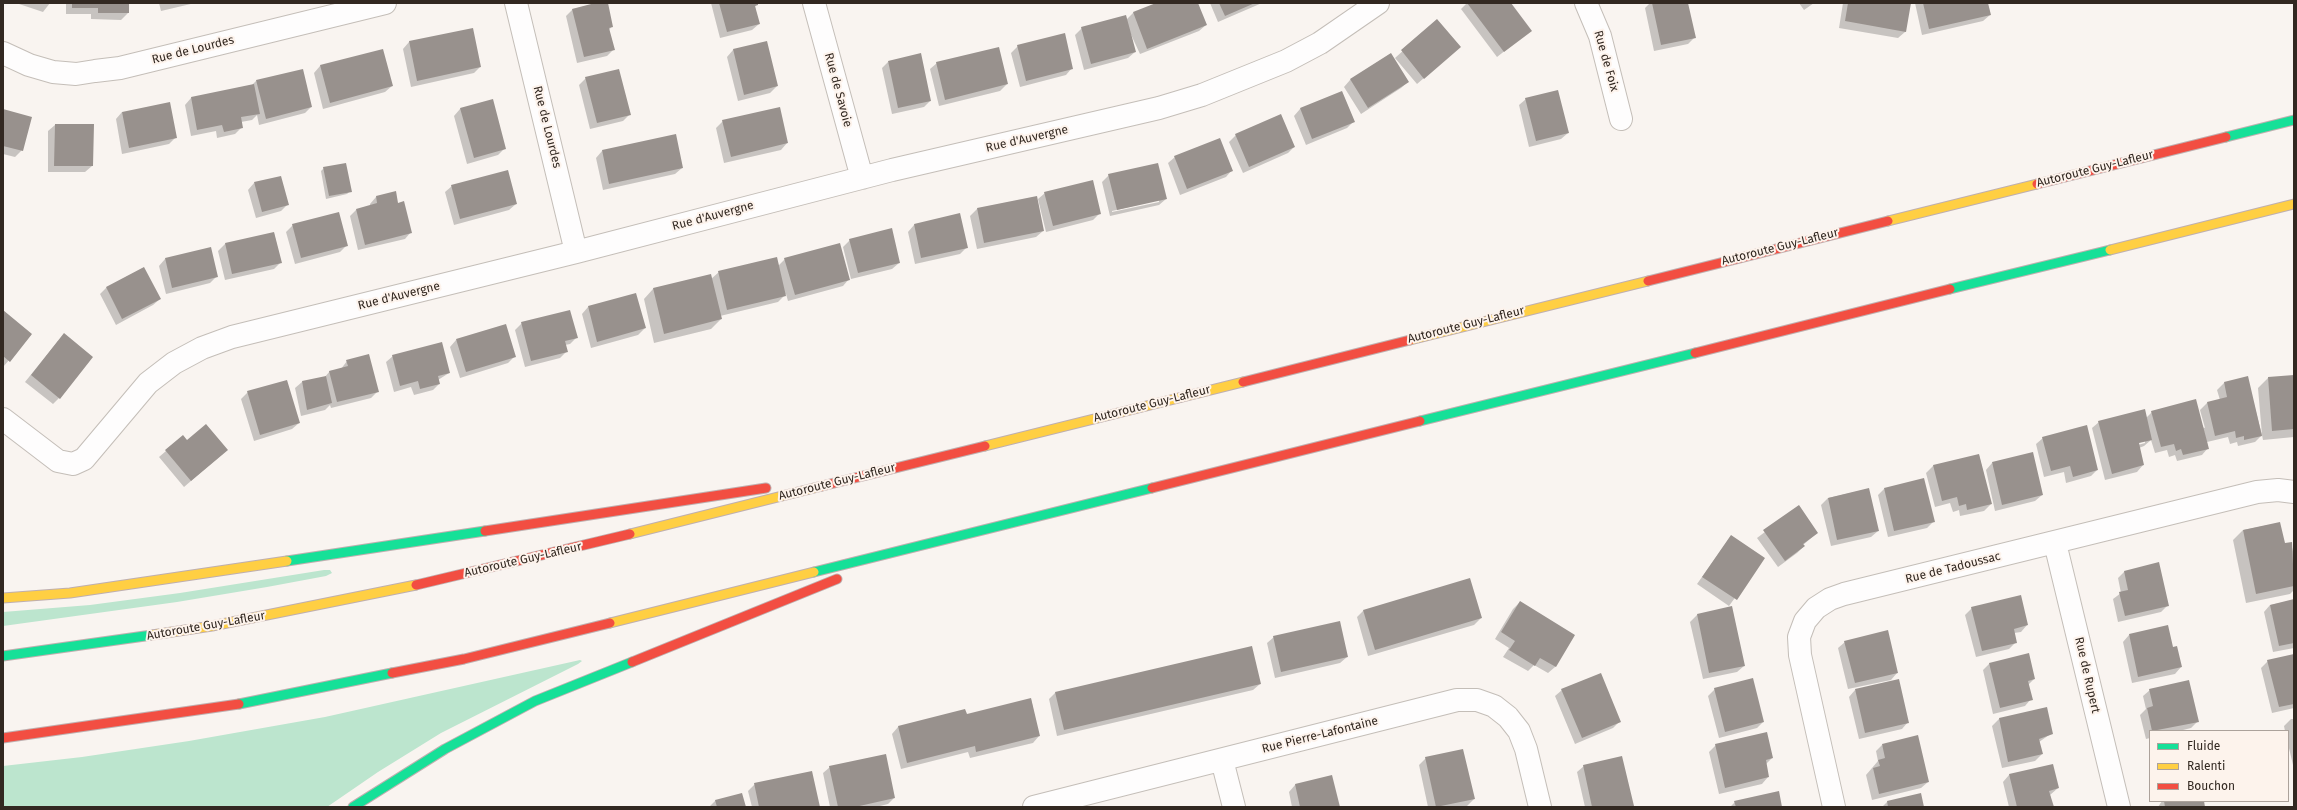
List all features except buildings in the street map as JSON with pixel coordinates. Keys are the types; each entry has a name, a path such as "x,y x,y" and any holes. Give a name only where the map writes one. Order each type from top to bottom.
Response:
{"highway":[{"name":"Autoroute Guy-Lafleur","path":"3,656 205,627 355,598 615,538 2294,120"},
{"path":"3,738 249,702 420,668 914,548 2294,204"},
{"path":"3,598 70,593 138,584 897,468"},
{"path":"353,807 445,749 540,698 914,548"}],"street":[{"name":"Rue de Lourdes","path":"3,53 29,65 54,72 76,74 95,72 120,68 385,3"},
{"name":"Rue de Lourdes","path":"516,3 576,252"},
{"name":"Rue de Savoie","path":"814,3 862,178"},
{"name":"Rue d'Auvergne","path":"3,419 58,462 73,464 84,459 148,383 174,363 202,348 232,337 576,252 862,178 1159,108 1202,95 1286,61 1320,43 1378,3"},
{"name":"Rue de Foix","path":"1586,3 1600,36 1621,119"},
{"name":"Rue de Tadoussac","path":"1834,807 1800,655 1799,637 1805,621 1816,608 1830,599 1844,594 2056,543 2257,492 2278,490 2294,492"},
{"name":"Rue de Rupert","path":"2056,543 2118,807"},
{"name":"Rue Pierre-Lafontaine","path":"1034,807 1457,700 1477,700 1494,706 1508,717 1519,731 1526,749 1540,807"},
{"path":"1222,760 1234,807"}],"green space":[{"path":"330,570 332,573 326,576 177,602 3,626 3,612 90,605 180,593"},
{"path":"580,660 582,661 578,664 441,733 378,772 327,807 3,807 3,766 82,757 189,741 325,717"}],"traffic: fast":[{"path":"2226,137 2294,120"},
{"path":"1950,289 2110,250"},
{"path":"1420,421 1695,353"},
{"path":"814,572 1152,488"},
{"path":"287,561 485,531"},
{"path":"3,656 152,635"},
{"path":"353,807 445,749 535,701 632,662"},
{"path":"239,704 392,673"}],"traffic: slow":[{"path":"1888,221 2037,184"},
{"path":"2110,250 2294,204"},
{"path":"1410,340 1648,281"},
{"path":"985,446 1243,382"},
{"path":"630,534 822,486"},
{"path":"3,598 70,593 287,561"},
{"path":"610,623 814,572"},
{"path":"152,635 212,626 416,585"}],"traffic: jam":[{"path":"2037,184 2226,137"},
{"path":"1648,281 1888,221"},
{"path":"1695,353 1950,289"},
{"path":"1243,382 1410,340"},
{"path":"1152,488 1420,421"},
{"path":"822,486 985,446"},
{"path":"485,531 766,488"},
{"path":"416,585 630,534"},
{"path":"632,662 837,579"},
{"path":"392,673 464,659 610,623"},
{"path":"3,738 239,704"}]}
